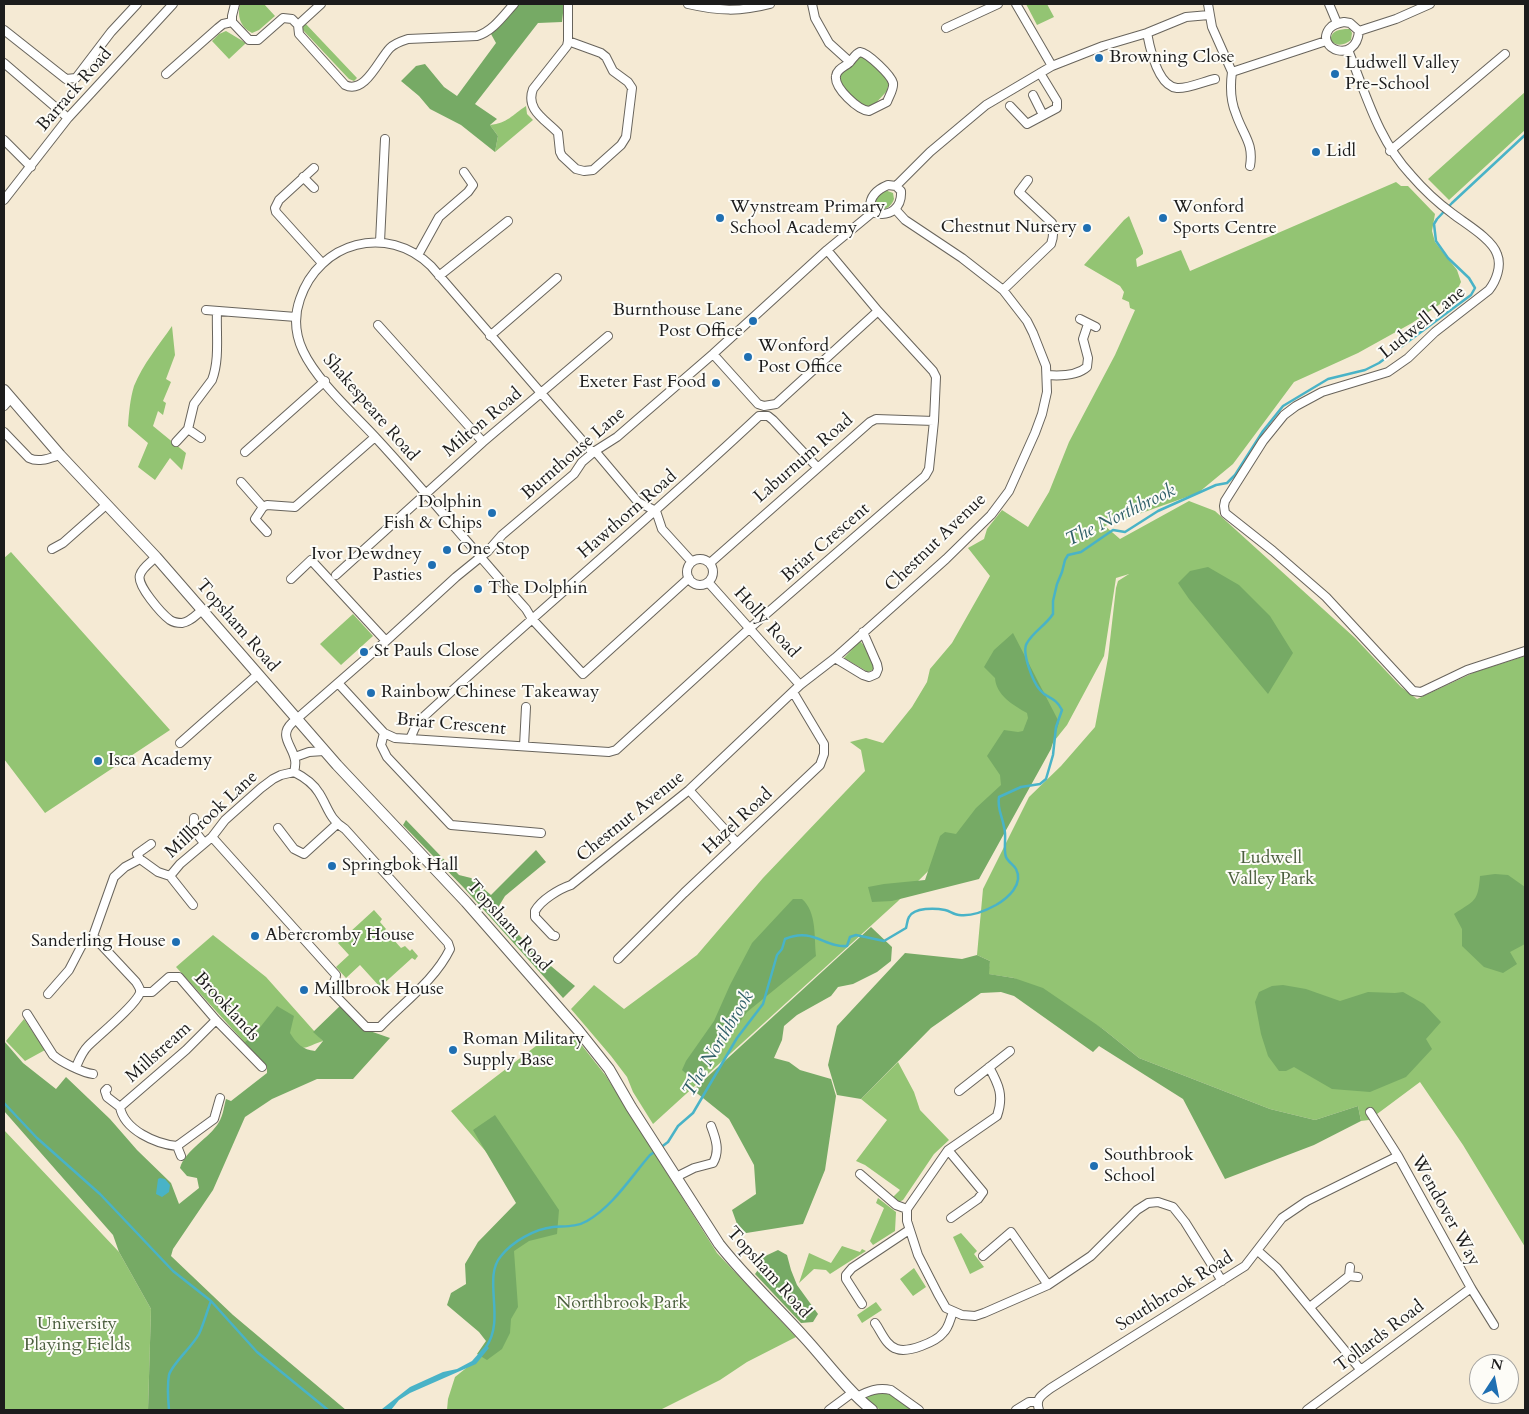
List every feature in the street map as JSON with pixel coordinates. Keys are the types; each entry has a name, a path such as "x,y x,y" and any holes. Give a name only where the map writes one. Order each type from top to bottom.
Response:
{"main road":[{"name":"Topsham Road","path":"4,390 8,402 156,558 324,751 466,902 578,1030 608,1069 719,1244 734,1264 804,1337 855,1395 872,1410"}],"street":[{"path":"4,30 66,79 76,78 111,32 137,4"},
{"name":"Barrack Road","path":"4,200 68,118 174,4"},
{"path":"235,4 232,22 249,40 254,42 258,40 284,18 292,19 298,25 299,34 345,84 353,88 358,87 391,47 408,39 477,36 483,34 514,4"},
{"path":"298,25 321,4"},
{"path":"568,4 568,41 564,50 530,95 532,106 543,121 558,133 562,156 576,169 587,171 596,167 621,145 626,137 632,88 628,82 613,71 602,53 568,41"},
{"path":"688,4 736,11 770,4"},
{"path":"812,4 815,18 829,43 850,62"},
{"path":"946,28 998,4"},
{"path":"1016,4 1052,66"},
{"path":"1208,4 1212,27 1232,72 1230,88 1232,104 1252,150 1250,166"},
{"path":"1329,4 1337,23"},
{"path":"1359,32 1430,4"},
{"path":"896,186 930,152 986,106 1052,66 1103,46 1147,33 1191,15 1209,15"},
{"path":"166,74 223,24 232,22"},
{"path":"1326,41 1329,30 1337,23 1350,23 1359,32"},
{"path":"1326,41 1331,48 1348,50 1356,44 1359,32"},
{"path":"1147,33 1158,71 1162,79 1172,86 1180,88 1215,79"},
{"path":"1232,72 1326,41"},
{"name":"Ludwell Lane","path":"1348,50 1381,134 1390,151 1411,176 1452,213 1475,230 1495,250 1498,256 1498,274 1489,290 1435,332 1408,358 1388,372 1322,392 1284,415 1263,441 1225,501 1226,513 1326,597 1413,692 1421,692 1467,670 1525,651"},
{"path":"865,53 891,78 893,87 887,102 869,111 863,111 838,87 835,78 837,71 850,62 857,54 865,53"},
{"path":"1390,151 1505,54"},
{"path":"4,63 68,118"},
{"path":"1010,106 1027,124 1054,110 1058,103 1040,73"},
{"path":"1033,95 1043,115"},
{"path":"380,242 385,139"},
{"path":"4,140 30,167"},
{"path":"314,168 279,200 275,208 276,212 322,263"},
{"path":"418,255 440,217 468,192 472,185 464,172"},
{"path":"303,177 314,188"},
{"path":"1003,290 1051,244 1053,239 1054,230 1052,223 1019,192 1028,180"},
{"path":"888,185 896,186 901,191 901,196 895,210 884,215 873,212 870,202 877,191 888,185"},
{"name":"Chestnut Avenue","path":"555,936 536,917 534,914 536,908 548,898 571,885 689,790 800,685 835,658 946,559 991,515 1010,491 1030,448 1042,414 1047,392 1047,375 1031,328 1003,290 962,258 905,220 895,210"},
{"name":"Burnthouse Lane","path":"296,719 386,641 502,535 574,474 582,462 617,437 713,354 827,250 873,212"},
{"path":"439,276 508,220"},
{"name":"Shakespeare Road","path":"594,452 439,276 418,255 397,245 380,242 364,243 345,249 322,263 314,270 305,284 296,317 298,337 302,349 313,367 350,411 481,556 526,609 532,619 583,674 689,578"},
{"name":"Briar Crescent","path":"338,683 384,733 395,738 609,752 616,750 750,628 925,476 930,466 936,377 933,371 878,311 827,250"},
{"path":"490,336 557,278"},
{"path":"206,310 296,317"},
{"path":"176,442 188,429 192,407 214,376 217,311"},
{"path":"713,354 758,404 764,406 776,404 878,311"},
{"path":"1047,375 1059,376 1081,372 1087,367 1088,358 1083,339 1092,326 1080,319"},
{"path":"378,325 483,442"},
{"name":"Milton Road","path":"336,575 483,442 608,336"},
{"path":"245,452 324,381"},
{"name":"Hawthorn Road","path":"410,739 416,723 532,619 646,521 759,416 768,416 773,420 817,467"},
{"name":"Laburnum Road","path":"710,563 870,422 876,420 934,421"},
{"path":"188,429 201,438"},
{"path":"4,432 29,458 34,460 48,459 60,455"},
{"path":"267,532 255,519 263,507 267,505 296,507 375,437"},
{"path":"594,452 638,502 656,511 662,529 692,562"},
{"path":"241,482 263,507"},
{"path":"52,549 63,543 106,505"},
{"path":"291,579 309,557 386,641"},
{"path":"156,558 143,570 139,580 140,586 160,610 170,620 182,623 188,622 202,610"},
{"path":"699,559 710,563 713,571 708,582 696,584 689,578 688,570 692,562 699,559"},
{"name":"Holly Road","path":"708,582 800,685"},
{"path":"835,658 863,675 870,677 876,674 877,664 863,632"},
{"path":"180,743 257,676"},
{"name":"Hazel Road","path":"618,959 815,770 822,760 824,744 793,692"},
{"name":"Briar Crescent","path":"524,746 526,707"},
{"path":"212,837 336,975 332,992 366,1027 380,1027 429,980 446,959 450,949 448,943 351,836 337,824 312,784 294,772 295,757 287,740 286,730 296,719"},
{"path":"384,733 381,745 387,757 450,825 540,832"},
{"path":"295,757 309,752 324,751"},
{"name":"Millbrook Lane","path":"48,994 69,970 82,945 93,936 114,877 124,867 138,857 158,872 170,876 180,864 212,837 225,820 261,788 273,779 294,772"},
{"path":"689,790 737,843"},
{"path":"194,818 194,830 204,843"},
{"path":"278,828 294,849 304,854 337,824"},
{"path":"138,857 151,844"},
{"path":"170,876 193,905"},
{"path":"305,941 314,935"},
{"path":"76,1067 87,1047 133,1004 140,992 136,982 93,936"},
{"name":"Brooklands","path":"140,992 152,992 169,977 179,977 216,1020 262,1067"},
{"path":"26,1014 53,1055 84,1073 93,1074"},
{"name":"Millstream","path":"120,1107 186,1050 216,1020"},
{"path":"959,1091 1010,1051"},
{"path":"989,1067 1002,1097 998,1116 950,1148 907,1210 907,1222 918,1255 946,1308 962,1315 975,1316 1048,1285 1091,1256 1137,1210 1148,1204 1158,1202 1173,1207 1185,1222 1222,1281"},
{"name":"Millstream","path":"107,1089 105,1091 107,1097 120,1107 123,1118 149,1140 177,1146"},
{"path":"181,1156 177,1146 214,1119 220,1098"},
{"name":"Wendover Way","path":"1370,1112 1398,1156 1471,1288 1494,1325"},
{"path":"676,1177 694,1168 714,1163 718,1142 711,1126"},
{"path":"950,1148 983,1192 978,1199 951,1218"},
{"name":"Southbrook Road","path":"1016,1410 1029,1402 1037,1402 1041,1395 1051,1388 1245,1266 1282,1218 1307,1201 1398,1156"},
{"path":"860,1174 896,1205 907,1210"},
{"path":"862,1304 846,1279 846,1275 852,1268 910,1230"},
{"path":"983,1256 1011,1232 1048,1285"},
{"path":"1258,1251 1277,1268 1360,1370"},
{"path":"1349,1276 1350,1267"},
{"path":"1310,1307 1349,1276 1358,1277"},
{"name":"Tollards Road","path":"1307,1410 1471,1288"},
{"path":"875,1323 889,1344 897,1349 911,1350 942,1335 948,1327 953,1312"},
{"path":"829,1410 855,1395 875,1389 891,1390 919,1410"},
{"path":"1037,1402 1039,1410"}],"green space":[{"path":"240,4 264,4 275,16 259,30 252,33 240,21"},
{"path":"516,4 564,4 562,22 538,23 475,104 497,119 490,125 498,136 495,152 461,125 430,109 419,96 401,81 416,66 425,64 444,87 457,96 496,43 491,34"},
{"path":"1026,4 1047,4 1054,17 1037,25"},
{"path":"304,22 357,78 354,81 349,79 301,28"},
{"path":"1350,29 1352,33 1351,40 1341,45 1331,41 1332,35 1335,32"},
{"path":"226,31 246,43 229,59 212,41 219,34"},
{"path":"865,55 889,81 887,91 874,105 869,107 859,105 841,85 840,79 841,73 859,56"},
{"path":"1525,92 1525,130 1449,200 1428,179"},
{"path":"526,106 527,114 533,120 495,152 498,136 490,125 506,120"},
{"name":"Ludwell Valley Park","path":"1396,182 1401,186 1408,186 1435,214 1432,231 1435,242 1457,270 1461,282 1455,294 1412,323 1358,353 1294,382 1233,464 1198,493 1105,526 1120,539 1189,501 1215,511 1355,638 1401,687 1417,699 1475,672 1525,656 1525,1247 1463,1145 1420,1082 1369,1120 1361,1121 1358,1106 1315,1120 1270,1109 1139,1058 1103,1029 1014,978 988,974 990,961 977,955 983,889 1029,797 1061,766 1095,727 1108,658 1116,588 1118,581 1129,574 1116,578 1104,656 1067,725 1035,765 897,902 653,1124 633,1092 627,1077 571,1009 594,985 624,1009 697,955 763,878 865,771 861,750 850,742 866,738 883,743 912,707 927,682 930,669 952,643 990,576 968,548 984,539 987,529 1002,510 1028,527 1049,492 1069,442 1115,355 1135,310 1130,308 1129,302 1122,299 1124,292 1120,286 1084,265 1129,216 1143,251 1143,254 1136,259 1137,267 1181,250 1190,271"},
{"path":"885,190 893,193 894,199 889,207 880,210 874,205 874,202 877,196"},
{"path":"172,326 175,355 166,379 171,382 163,401 166,403 163,415 158,411 153,426 186,453 182,470 170,458 155,480 138,467 148,443 128,426 129,411 134,386 138,378"},
{"path":"11,552 170,730 45,813 4,759 4,558"},
{"path":"1208,567 1239,585 1270,616 1293,653 1268,694 1189,599 1178,583 1190,571"},
{"path":"353,614 373,636 341,665 320,644"},
{"path":"1013,633 1059,722 1051,749 979,879 892,901 872,902 868,887 925,880 940,836 945,832 956,834 976,808 1001,785 1000,775 987,756 1004,730 1023,731 1028,718 1027,713 1011,703 998,690 995,678 984,667 994,650"},
{"path":"860,641 871,658 873,670 868,672 844,658"},
{"path":"406,820 459,875 471,878 491,895 536,850 546,862 505,896 496,911 540,957 575,986 563,998 464,888 403,825"},
{"path":"1508,875 1525,887 1525,944 1510,952 1517,964 1503,973 1484,967 1462,946 1462,929 1454,914 1474,900 1478,891 1480,876"},
{"path":"793,899 802,899 810,911 814,925 816,956 747,1012 705,1070 693,1080 682,1070 686,1061 714,1021 752,943"},
{"path":"374,910 382,919 380,922 385,930 401,948 405,946 410,951 412,949 418,956 415,960 412,958 380,987 360,965 346,978 336,967 349,955 338,943"},
{"path":"871,927 892,947 891,961 877,972 853,984 838,987 831,996 797,1015 784,1026 782,1040 774,1058 789,1062 800,1070 831,1079 836,1096 825,1170 803,1224 740,1234 733,1227 737,1224 732,1210 756,1194 754,1165 729,1119 693,1090"},
{"path":"213,935 266,977 323,1041 301,1048 267,1067 176,967"},
{"path":"905,953 962,959 977,955 990,961 989,974 1014,978 1043,988 1103,1029 1139,1058 1270,1109 1315,1120 1358,1106 1361,1121 1314,1145 1225,1179 1183,1099 1099,1046 1093,1052 1014,996 1001,992 981,993 931,1028 861,1099 837,1095 828,1065 837,1026"},
{"path":"1283,985 1306,989 1340,1001 1368,992 1403,992 1424,1004 1441,1022 1426,1039 1432,1049 1406,1077 1370,1092 1332,1089 1294,1067 1286,1071 1279,1071 1268,1056 1261,1034 1255,1002 1259,992 1272,986"},
{"path":"342,1004 367,1030 390,1038 353,1079 317,1079 272,1099 245,1117 213,1190 173,1249 171,1256 233,1315 346,1410 148,1410 151,1309 119,1252 113,1235 4,1111 4,1041 23,1063 56,1089 66,1077 110,1119 137,1150 171,1183 179,1204 199,1188 197,1178 187,1176 180,1168 187,1155 215,1128 219,1122 226,1099 231,1101 267,1073 267,1068 245,1042 254,1035 277,1006 294,1016 290,1033 295,1040 303,1048 315,1051 323,1041 313,1032"},
{"path":"24,1019 45,1050 25,1061 6,1041"},
{"name":"Northbrook Park","path":"549,1036 569,1043 576,1038 606,1076 717,1253 796,1337 747,1362 720,1380 660,1410 447,1410 448,1399 455,1377 480,1357 489,1346 494,1275 537,1211 451,1111"},
{"path":"898,1062 914,1092 920,1110 949,1140 934,1154 903,1200 899,1202 893,1197 900,1190 865,1165 856,1161 887,1120 861,1099"},
{"path":"495,1115 559,1210 557,1234 529,1241 514,1251 518,1307 511,1319 510,1333 502,1349 487,1360 477,1354 486,1341 479,1332 447,1305 451,1293 466,1284 465,1264 478,1242 516,1203 473,1130"},
{"name":"University Playing Fields","path":"4,1130 119,1252 151,1309 148,1410 4,1410"},
{"path":"878,1198 896,1212 895,1231 873,1245 870,1241 884,1208 876,1203"},
{"path":"961,1233 977,1251 974,1254 984,1267 970,1274 953,1237"},
{"path":"842,1246 860,1252 862,1249 866,1251 830,1274 826,1270 814,1269 799,1283 809,1253 831,1263"},
{"path":"778,1250 787,1255 797,1285 818,1314 813,1322 801,1323 755,1274 760,1267 761,1258"},
{"path":"914,1268 926,1287 913,1296 900,1279"},
{"path":"876,1302 882,1310 862,1323 857,1315"},
{"path":"887,1391 914,1410 880,1410 864,1396"}],"water":[{"path":"158,1179 165,1179 170,1185 169,1192 162,1197 156,1194"},
{"path":"486,1345 489,1348 476,1364 410,1393 399,1400 391,1410 374,1410 382,1409 410,1387 443,1372 457,1369 472,1361"}],"waterway":[{"name":"The Northbrook","path":"660,1148 668,1142 678,1126 693,1113 737,1038 763,1004 777,955 782,949 785,939 803,935 811,936 839,946 847,946 850,937 856,935 884,941 906,928 909,917 915,911 936,909 957,915 974,914 996,905 1014,890 1018,875 1005,854 1005,831 999,809 999,797 1021,787 1040,784 1046,779 1053,755 1056,727 1062,710 1057,702 1043,693 1037,686 1027,660 1026,647 1030,639 1053,614 1053,601 1057,584 1068,555 1081,552 1113,530 1125,532 1158,511 1216,485 1227,483 1235,475 1263,431 1283,406 1328,379 1365,370 1379,363 1471,295 1475,288 1469,278 1448,258 1436,241 1434,224 1452,203 1525,135"},
{"path":"4,1103 37,1138 100,1194 173,1271 211,1301 257,1352 328,1410"},
{"name":"The Northbrook","path":"486,1347 492,1336 494,1324 493,1276 501,1256 512,1245 532,1233 546,1228 579,1224 596,1215 621,1191 650,1155 656,1151"},
{"path":"169,1410 169,1375 199,1334 211,1301"}],"place":[{"name":"Browning Close","path":"1099,58"},
{"name":"Ludwell Valley Pre-School","path":"1335,74"},
{"name":"Lidl","path":"1316,152"},
{"name":"Wynstream Primary School Academy","path":"720,218"},
{"name":"Wonford Sports Centre","path":"1163,218"},
{"name":"Chestnut Nursery","path":"1087,228"},
{"name":"Burnthouse Lane Post Office","path":"753,321"},
{"name":"Wonford Post Office","path":"748,357"},
{"name":"Exeter Fast Food","path":"716,383"},
{"name":"Dolphin Fish & Chips","path":"492,513"},
{"name":"One Stop","path":"447,550"},
{"name":"Ivor Dewdney Pasties","path":"432,565"},
{"name":"The Dolphin","path":"478,589"},
{"name":"St Pauls Close","path":"364,652"},
{"name":"Rainbow Chinese Takeaway","path":"371,693"},
{"name":"Isca Academy","path":"98,761"},
{"name":"Springbok Hall","path":"332,866"},
{"name":"Abercromby House","path":"255,936"},
{"name":"Sanderling House","path":"176,942"},
{"name":"Millbrook House","path":"304,990"},
{"name":"Roman Military Supply Base","path":"453,1050"},
{"name":"Southbrook School","path":"1094,1166"}]}
